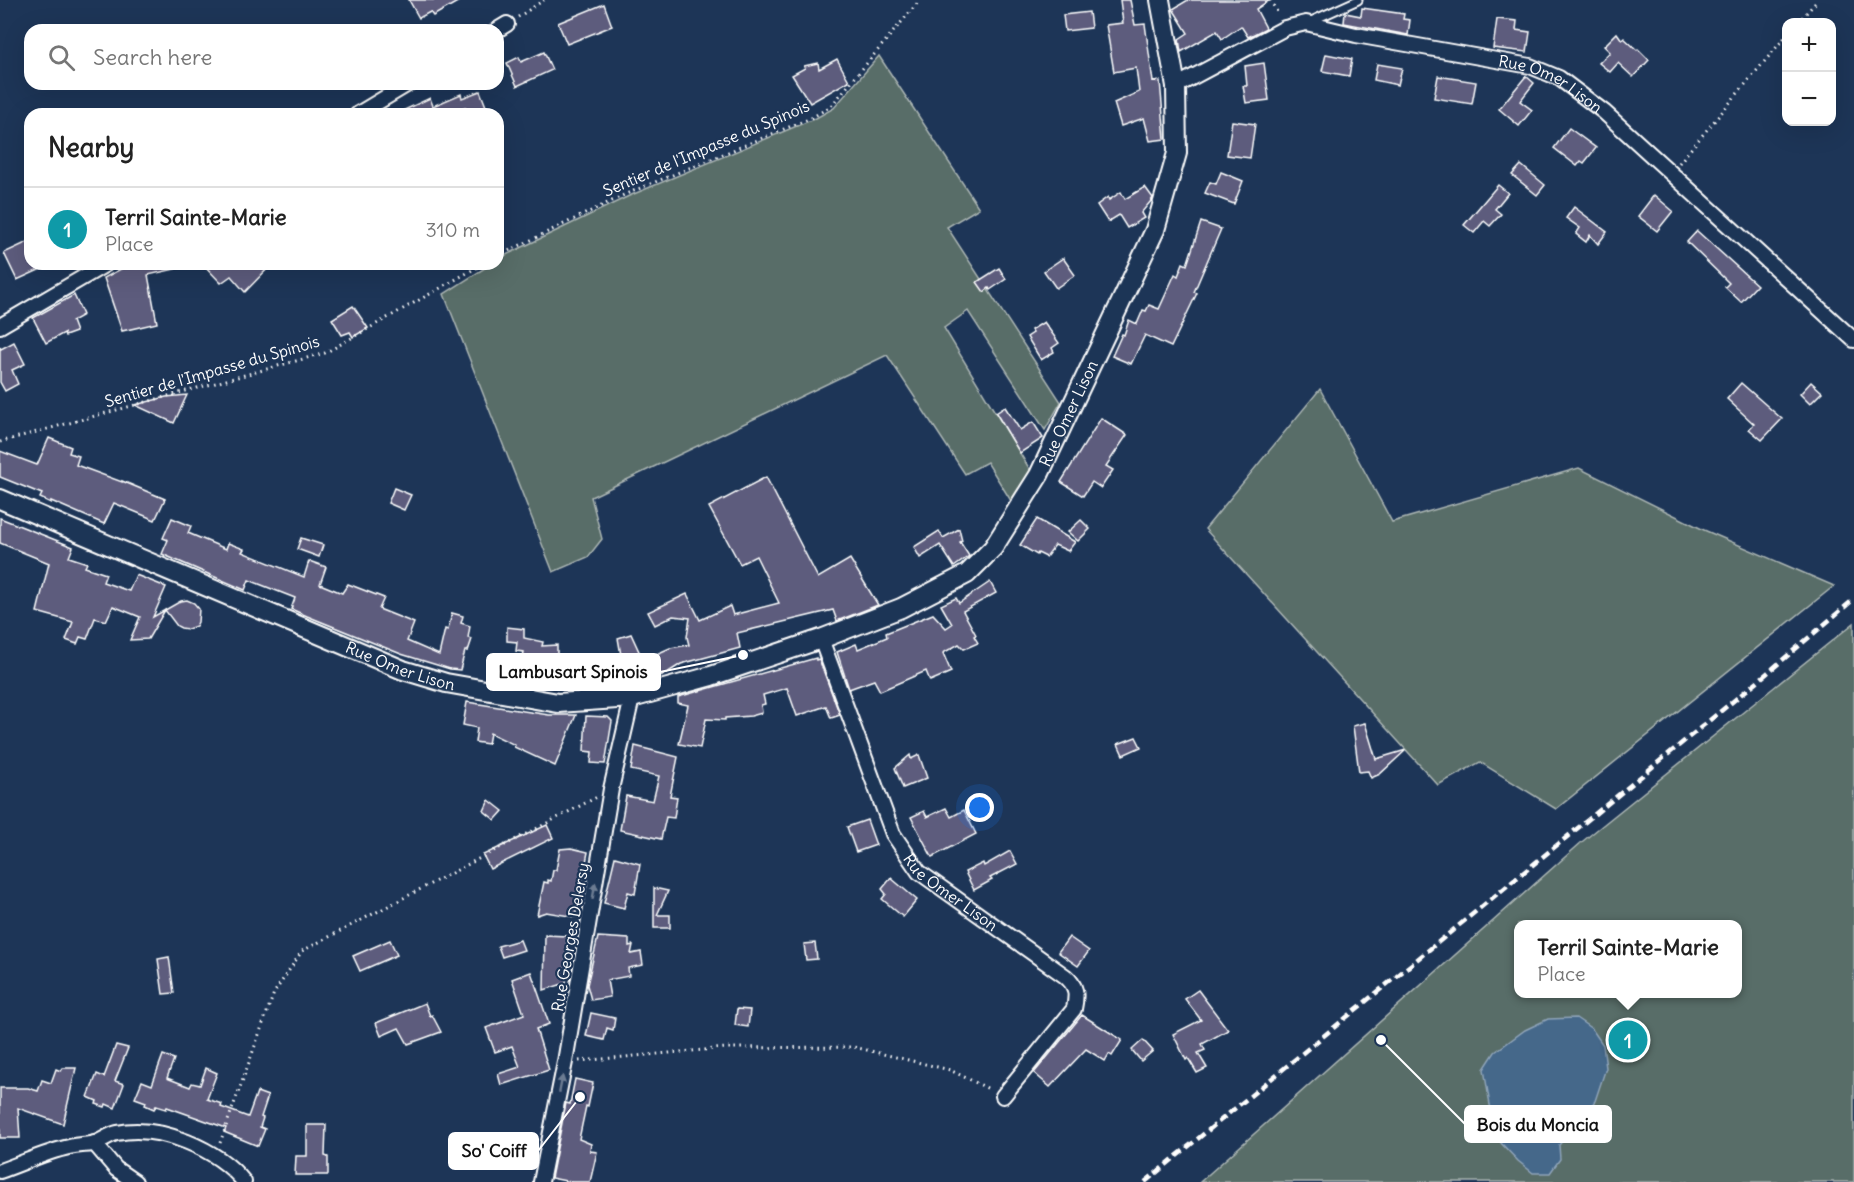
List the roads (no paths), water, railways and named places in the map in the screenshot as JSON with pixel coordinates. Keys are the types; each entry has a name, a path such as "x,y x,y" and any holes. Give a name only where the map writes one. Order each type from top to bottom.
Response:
{"street":[{"name":"Rue Omer Lison","path":"0,498 403,670 446,683 558,703 632,698 711,676 821,639 901,608 967,574 993,548 1039,475 1155,230 1177,153 1176,86 1160,0"},
{"name":"Rue Omer Lison","path":"1176,86 1285,27 1306,23 1356,35 1530,66 1559,78 1604,112 1854,340"},
{"path":"368,108 398,90"},
{"path":"0,326 96,270"},
{"name":"Rue Omer Lison","path":"821,639 893,834 919,872 1065,976 1076,990 1074,1009 1003,1096"},
{"name":"Rue Georges Delersy","path":"541,1182 565,1062 611,789 632,698"},
{"path":"0,1171 69,1147 94,1143 116,1133 143,1133 187,1141 235,1169 244,1182"},
{"path":"94,1143 116,1169 135,1182"}],"lane":[{"path":"1306,23 1358,0"}],"water":[{"path":"1576,1018 1592,1029 1603,1045 1606,1068 1595,1101 1559,1145 1560,1159 1550,1173 1533,1173 1501,1143 1490,1105 1484,1069 1495,1052 1525,1030 1548,1019"}],"railway":[{"path":"1145,1182 1765,675 1854,599"}],"place":[{"name":"Lambusart Spinois","path":"743,655"},
{"name":"Bois du Moncia","path":"1381,1040"},
{"name":"Terril Sainte-Marie","path":"1628,1040"},
{"name":"So' Coiff","path":"580,1097"}]}
